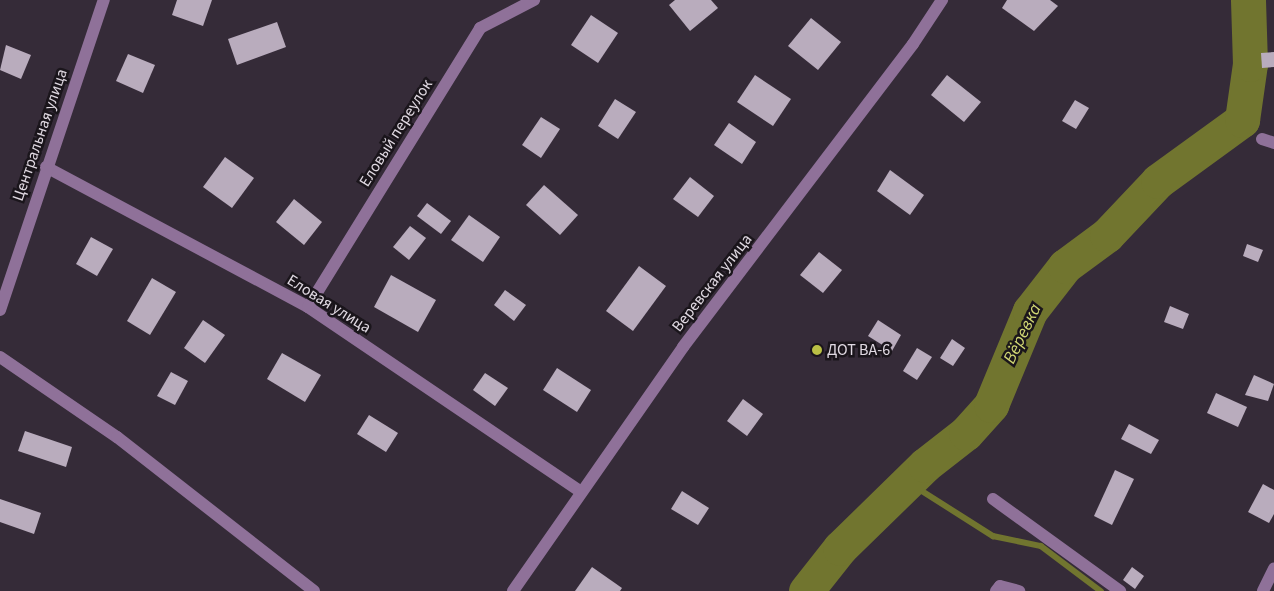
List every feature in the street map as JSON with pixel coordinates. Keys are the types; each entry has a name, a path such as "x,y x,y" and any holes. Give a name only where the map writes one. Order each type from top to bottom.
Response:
{"street":[{"name":"Центральная улица","path":"0,310 46,167 104,0"},
{"name":"Еловый переулок","path":"308,308 480,28 534,0"},
{"name":"Веревская улица","path":"513,591 580,492 683,347 913,44 942,0"},
{"name":"Еловая улица","path":"46,167 308,308 580,492"},
{"path":"0,356 117,437 314,591"},
{"path":"993,499 1120,591"},
{"path":"1263,591 1274,568"},
{"path":"996,591 1000,586 1019,591"}],"building":[{"path":"177,0 212,0 203,26 172,15"},
{"path":"675,0 711,0 718,8 690,31 669,5"},
{"path":"1007,0 1050,0 1058,6 1034,31 1002,8"},
{"path":"591,15 618,33 598,63 571,45"},
{"path":"811,18 841,42 818,70 788,46"},
{"path":"277,22 286,47 237,65 228,39"},
{"path":"6,45 31,55 21,79 0,70"},
{"path":"1274,52 1274,67 1262,68 1261,53"},
{"path":"128,54 155,65 143,93 116,81"},
{"path":"755,75 791,99 773,126 737,102"},
{"path":"947,75 981,102 964,122 931,95"},
{"path":"615,99 636,112 618,139 598,126"},
{"path":"1075,100 1089,108 1076,129 1062,121"},
{"path":"541,117 560,129 541,158 522,145"},
{"path":"729,123 756,142 742,164 714,145"},
{"path":"225,157 254,178 232,208 203,187"},
{"path":"890,170 924,195 910,215 877,191"},
{"path":"690,177 714,196 698,217 673,199"},
{"path":"544,185 578,215 560,235 526,205"},
{"path":"294,199 322,222 304,245 276,222"},
{"path":"427,203 451,221 441,234 417,216"},
{"path":"469,215 500,237 483,262 451,240"},
{"path":"410,226 426,238 409,260 393,247"},
{"path":"91,237 113,249 97,276 76,264"},
{"path":"1247,244 1263,250 1258,262 1243,256"},
{"path":"819,252 842,270 823,293 800,275"},
{"path":"639,266 666,286 633,331 606,311"},
{"path":"391,275 436,300 418,332 374,307"},
{"path":"152,278 176,292 150,335 127,321"},
{"path":"505,290 526,305 514,321 494,305"},
{"path":"1170,306 1189,314 1183,329 1164,322"},
{"path":"203,320 225,335 205,363 184,348"},
{"path":"878,320 901,335 892,351 868,336"},
{"path":"952,339 965,348 953,366 940,358"},
{"path":"917,348 932,357 917,380 903,371"},
{"path":"282,353 321,375 305,402 267,379"},
{"path":"557,368 591,390 577,412 543,390"},
{"path":"171,372 188,381 175,405 157,396"},
{"path":"485,373 508,388 495,406 473,390"},
{"path":"1254,375 1274,384 1268,401 1245,395"},
{"path":"1216,393 1247,407 1238,427 1207,413"},
{"path":"743,399 763,414 747,436 727,421"},
{"path":"369,415 398,433 386,452 357,434"},
{"path":"1129,424 1159,440 1151,454 1121,439"},
{"path":"25,431 72,447 66,467 18,451"},
{"path":"1115,470 1134,479 1112,525 1094,516"},
{"path":"1263,484 1274,490 1274,514 1269,523 1248,512"},
{"path":"682,491 709,508 698,525 671,509"},
{"path":"0,499 41,513 34,534 0,522"},
{"path":"592,567 622,588 620,591 575,591"},
{"path":"1132,567 1144,576 1135,589 1123,580"}],"waterway":[{"name":"Вёревка","path":"806,591 840,548 925,465 966,433 991,405 1030,311 1065,266 1107,235 1158,181 1242,120 1250,64 1248,0"},
{"path":"908,482 993,536 1041,546 1101,591"}],"place":[{"name":"ДОТ ВА-6","path":"817,350"}]}
